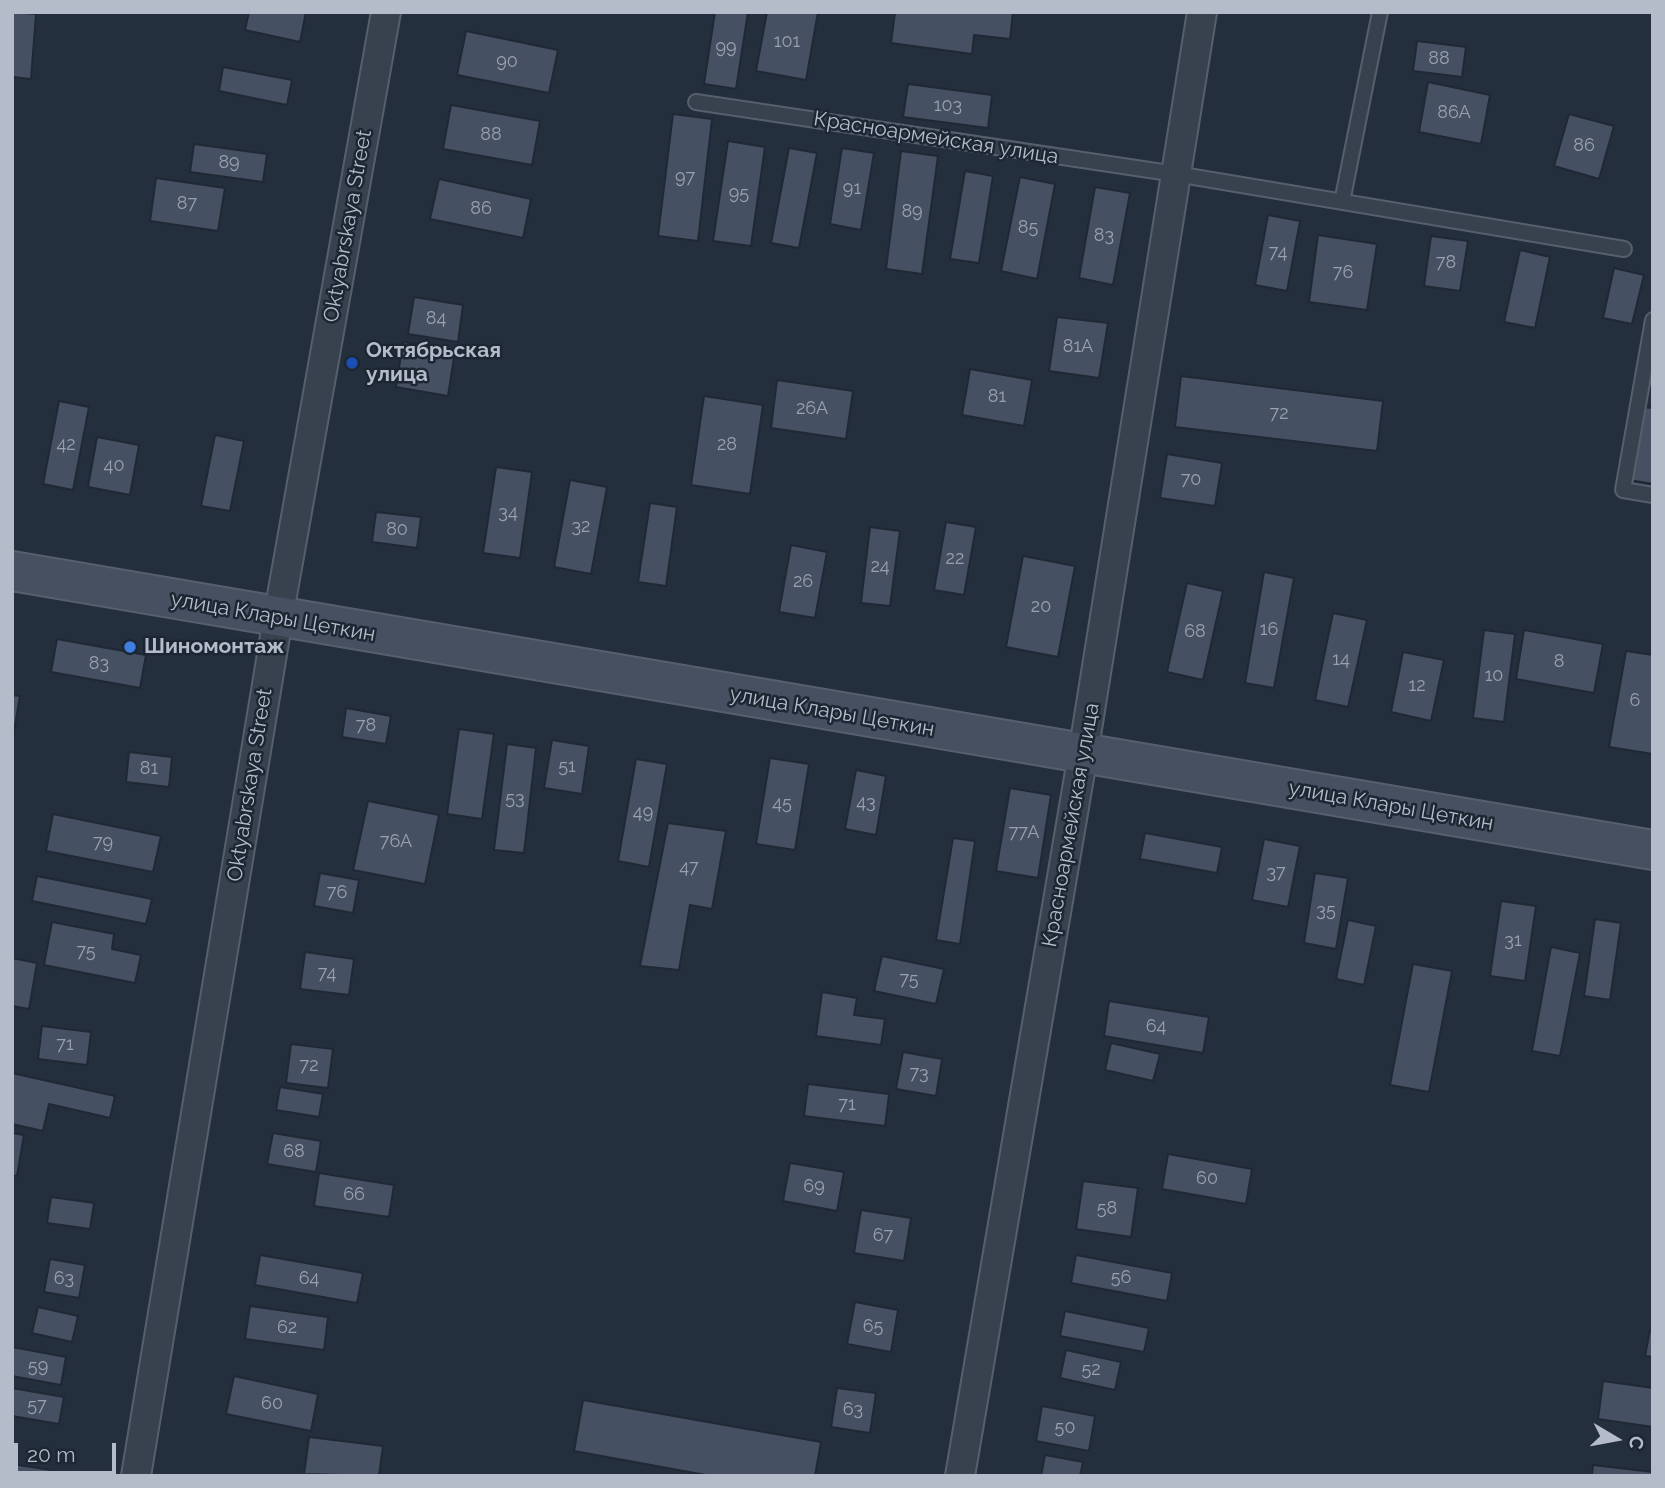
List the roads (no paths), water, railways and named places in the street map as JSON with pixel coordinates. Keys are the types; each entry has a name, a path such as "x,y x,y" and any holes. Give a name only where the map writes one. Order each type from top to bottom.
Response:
{"main road":[{"name":"улица Клары Цеткин","path":"12,571 1653,850"}],"street":[{"name":"Oktyabrskaya Street","path":"136,1476 278,618 386,12"},
{"name":"Красноармейская улица","path":"960,1476 1083,754 1202,12"}],"lane":[{"path":"1342,201 1380,12"},
{"name":"Красноармейская улица","path":"696,102 1176,174 1625,249"},
{"path":"1653,320 1648,367 1622,490 1653,495"}],"place":[{"name":"Октябрьская улица","path":"352,363"},
{"name":"Шиномонтаж","path":"130,647"}]}
